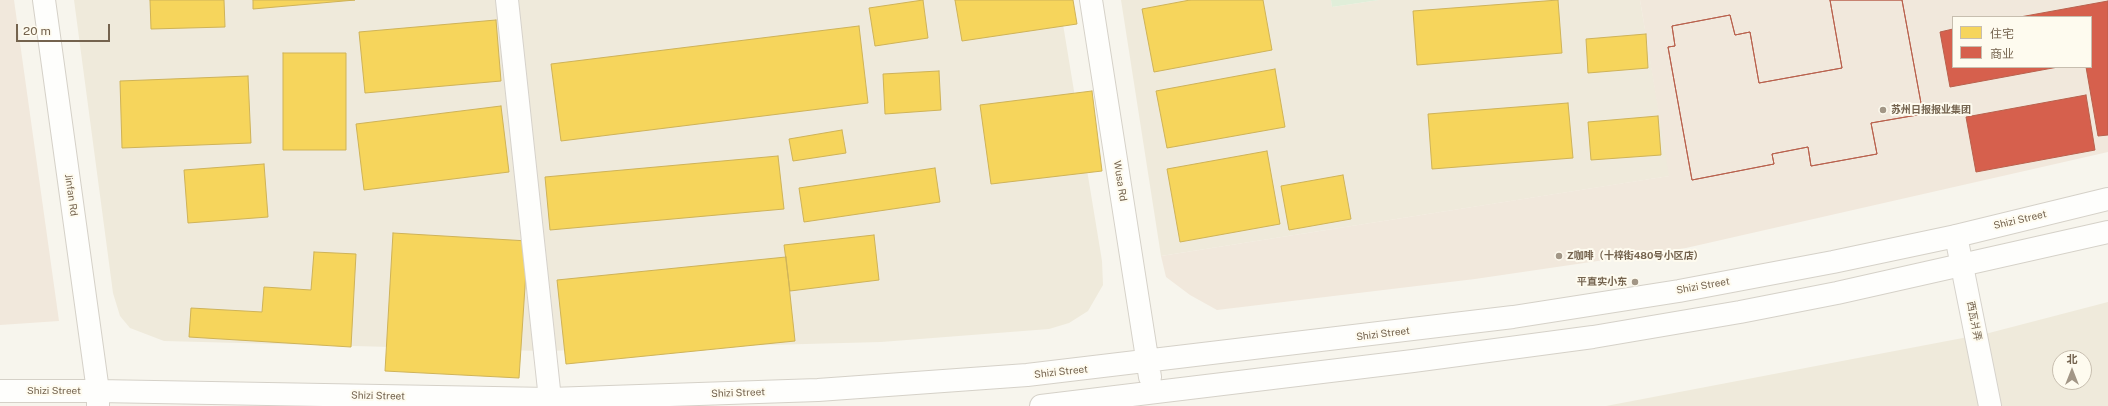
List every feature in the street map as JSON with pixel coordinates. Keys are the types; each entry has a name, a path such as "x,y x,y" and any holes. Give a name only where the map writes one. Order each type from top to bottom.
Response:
{"main road":[{"name":"Jinfan Rd","path":"44,0 98,398"},
{"path":"507,0 550,399"},
{"name":"Wusa Rd","path":"1092,0 1149,362 1153,399"},
{"name":"Shizi Street","path":"0,391 98,398 550,399 706,394 916,384 1027,375 1149,362 1513,317 1733,281 1956,236 2108,199"},
{"path":"1041,406 1153,399 1413,361 1593,337 1740,312 1837,293 2108,232"},
{"name":"西瓦爿弄","path":"1956,236 1963,264 1990,406"}],"shaded area":[{"path":"0,0 14,0 59,321 0,325"},
{"path":"74,0 1059,0 1102,261 1103,285 1088,311 1069,323 1049,329 881,342 543,351 164,341 130,328 120,316 113,293"},
{"path":"1121,0 1331,0 1332,7 1379,0 1640,0 1670,176 1161,256"},
{"name":"苏州日报报业集团","path":"1640,0 2108,0 2108,152 1686,248 1475,279 1217,310 1190,295 1166,277 1161,256 1669,176"},
{"path":"2108,302 2108,406 1606,406 1989,333"}],"green space":[{"path":"1331,0 1379,0 1332,7"}],"building: 住宅":[{"path":"150,0 224,0 225,27 151,29"},
{"path":"253,0 355,0 253,9"},
{"path":"923,0 928,38 875,46 869,8"},
{"path":"955,0 1073,0 1077,24 962,41"},
{"path":"1190,0 1263,0 1272,50 1154,72 1142,9"},
{"path":"1558,0 1562,53 1417,65 1413,11"},
{"path":"496,20 501,81 365,93 359,32"},
{"path":"859,26 868,103 561,141 551,64"},
{"path":"1646,34 1648,68 1588,73 1586,39"},
{"path":"283,53 346,53 346,150 283,150"},
{"path":"1275,69 1285,127 1167,148 1156,91"},
{"path":"939,71 941,110 885,114 883,74"},
{"path":"248,76 251,143 122,148 120,81"},
{"path":"1092,91 1102,171 991,184 980,105"},
{"path":"1568,103 1573,158 1432,169 1428,114"},
{"path":"501,106 509,172 364,190 356,124"},
{"path":"1658,116 1661,155 1591,160 1588,122"},
{"path":"842,130 846,153 793,161 789,139"},
{"path":"1267,151 1280,224 1180,242 1167,169"},
{"path":"778,156 784,209 550,230 545,177"},
{"path":"264,164 268,217 188,223 184,170"},
{"path":"935,168 940,202 804,222 799,188"},
{"path":"1343,175 1351,219 1289,230 1281,186"},
{"path":"393,233 528,241 519,378 385,371"},
{"path":"874,235 879,280 790,291 784,245"},
{"path":"314,252 356,254 351,347 189,337 191,308 262,312 264,287 311,290"},
{"path":"786,257 795,341 566,364 557,280"}],"building: 商业":[{"path":"1830,0 1902,0 1923,114 1871,123 1877,154 1811,166 1808,147 1772,154 1774,164 1692,180 1668,47 1675,46 1672,26 1730,15 1735,35 1750,32 1759,83 1842,68"},
{"path":"1830,0 1902,0 1923,114 1871,123 1877,154 1811,166 1808,147 1772,154 1774,164 1692,180 1668,47 1675,46 1672,26 1730,15 1735,35 1750,32 1759,83 1842,68"},
{"path":"2108,1 2108,135 2098,136 2086,68 2092,68 2092,16 2026,16"},
{"path":"1952,29 1952,68 2053,68 1950,87 1940,32"},
{"path":"2086,95 2095,150 1976,172 1966,117"}],"place":[{"name":"苏州日报报业集团","path":"1883,110"},
{"name":"Z咖啡（十梓街480号小区店）","path":"1559,256"},
{"name":"平直实小东","path":"1635,282"}]}
